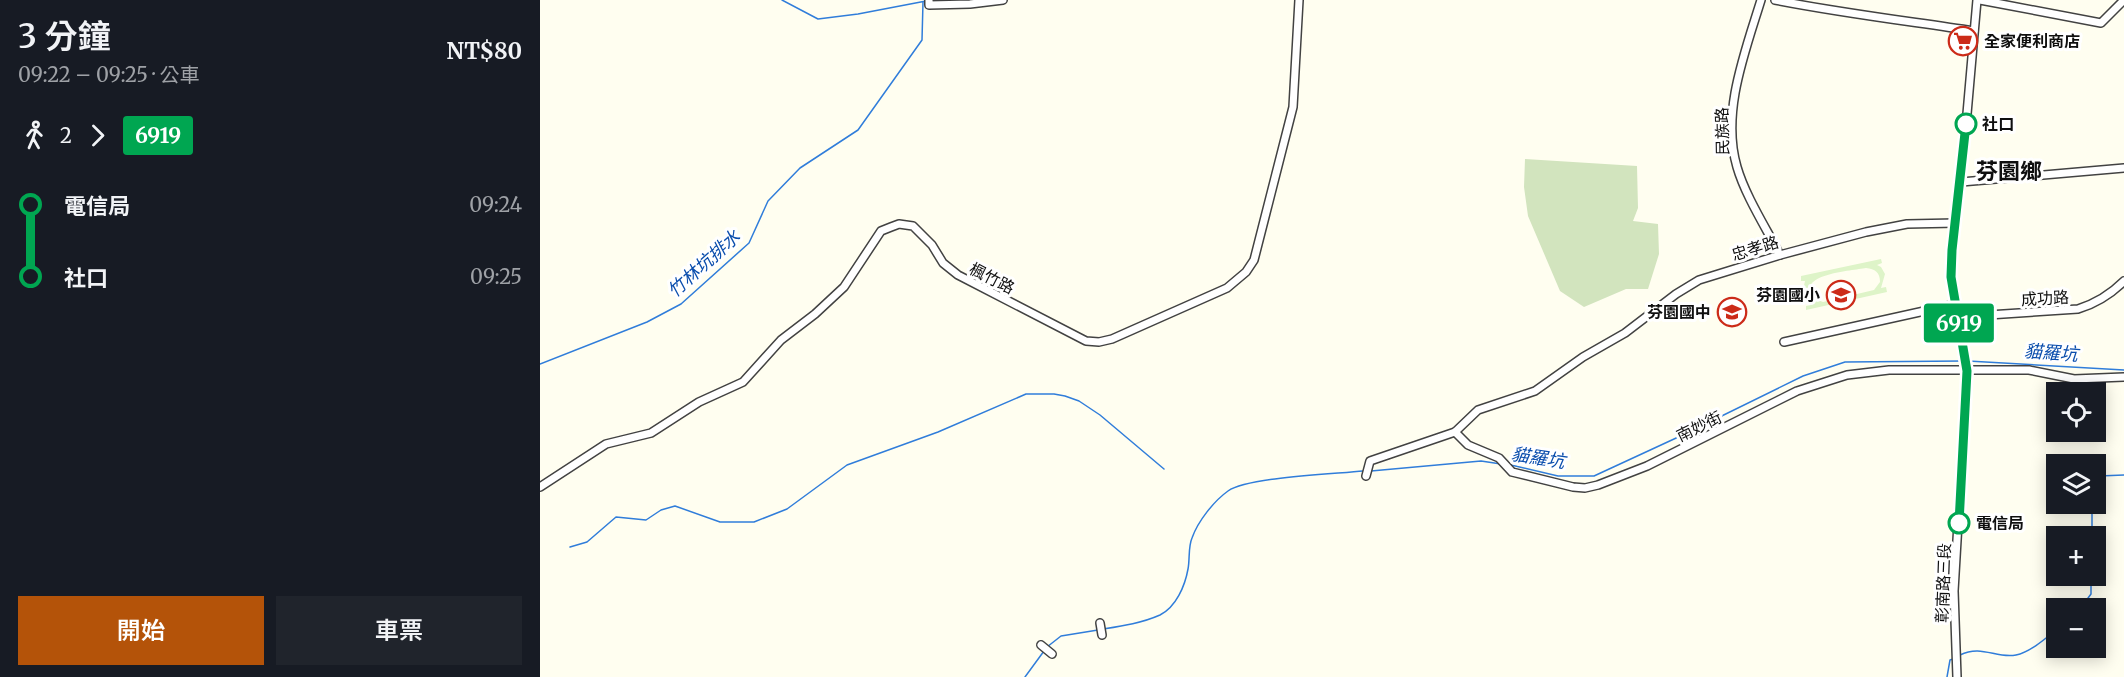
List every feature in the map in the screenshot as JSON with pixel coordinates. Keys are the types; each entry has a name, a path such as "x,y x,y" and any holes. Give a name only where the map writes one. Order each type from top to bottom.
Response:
{"street":[{"path":"929,2 970,4 1003,0"},
{"name":"楓竹路","path":"540,487 606,444 651,432 699,402 744,382 781,340 815,314 844,287 881,231 899,224 913,226 932,245 943,263 958,276 1086,341 1112,339 1227,288 1246,272 1254,260 1293,107 1299,0"},
{"name":"民族路","path":"1761,0 1735,95 1732,128 1734,150 1741,177 1779,255"},
{"path":"1775,0 1833,12 1974,31"},
{"path":"1978,0 2101,23 2124,0"},
{"name":"彰南路三段","path":"1957,677 1954,591 1967,371 1951,277 1978,0"},
{"path":"1961,182 2124,168"},
{"name":"忠孝路","path":"1455,432 1478,410 1535,391 1583,357 1625,333 1676,294 1700,280 1779,255 1899,225 1956,223"},
{"name":"成功路","path":"1958,317 2078,309 2110,295 2124,281"},
{"path":"1784,342 1956,304"},
{"name":"南妙街","path":"1455,432 1468,445 1499,458 1512,472 1585,488 1647,466 1787,395 1826,380 1847,375 1889,370 2029,370 2074,379 2124,377"},
{"path":"1366,476 1370,464 1455,432"},
{"path":"1100,623 1102,635"},
{"path":"1041,645 1052,654"}],"green space":[{"path":"1525,159 1637,166 1638,208 1633,221 1658,224 1659,254 1648,289 1626,289 1584,307 1560,291 1528,216 1524,187"},
{"path":"1881,259 1882,263 1877,265 1885,274 1881,288 1886,287 1887,292 1806,310 1806,306 1811,305 1802,295 1805,281 1801,281 1801,276","holes":["1866,268 1874,270 1879,276 1880,282 1874,290 1823,302 1810,297 1809,289 1812,283 1819,278"]}],"waterway":[{"path":"782,0 818,19 926,1"},
{"name":"竹林坑排水","path":"931,1 942,0"},
{"name":"竹林坑排水","path":"540,364 647,322 681,304 749,243 768,201 800,168 858,130 922,40 923,2"},
{"name":"貓羅坑","path":"1511,465 1558,476 1594,476 1803,376 1845,362 1963,361"},
{"name":"貓羅坑","path":"1968,361 2124,370"},
{"path":"570,547 587,542 616,517 646,520 661,510 675,506 720,522 754,522 787,509 847,465 938,432 1026,394 1054,394 1079,401 1100,415 1164,469"},
{"name":"貓羅坑","path":"1371,471 1481,461 1501,464"},
{"name":"貓羅坑","path":"1103,629 1146,620 1160,615 1171,607 1185,582 1190,545 1198,525 1217,500 1228,491 1238,486 1272,479 1363,471"},
{"path":"2106,476 2124,475"},
{"path":"2092,514 2092,526"},
{"path":"2088,598 2091,594 2091,586"},
{"name":"貓羅坑","path":"1047,647 1061,636 1098,630"},
{"path":"1960,655 1975,651 2016,655 2032,648 2046,638"},
{"name":"貓羅坑","path":"1025,677 1044,651"},
{"path":"1947,677 1950,660 1953,659"}],"bus line":[{"name":"6919","path":"1959,523 1967,371 1951,277 1966,124"}],"place":[{"name":"全家便利商店","path":"1963,41"},
{"name":"社口","path":"1966,124"},
{"name":"芬園國小","path":"1841,295"},
{"name":"芬園國中","path":"1732,312"},
{"name":"電信局","path":"1959,523"}],"district":[{"name":"芬園鄉","path":"2009,171"}]}
